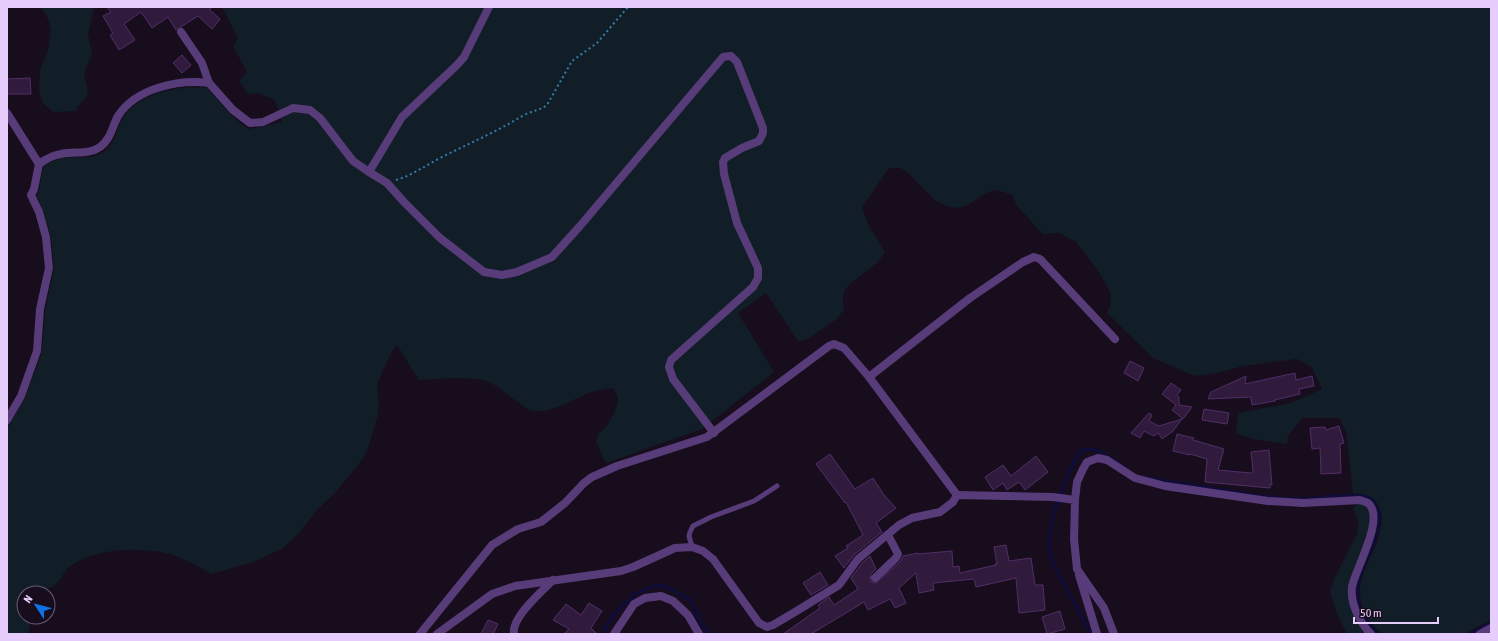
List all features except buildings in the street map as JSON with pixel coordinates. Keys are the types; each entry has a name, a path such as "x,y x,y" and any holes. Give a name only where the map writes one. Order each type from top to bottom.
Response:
{"street":[{"path":"369,172 402,117 457,66 464,57 489,7"},
{"path":"181,32 202,63 209,83 233,110 250,123 262,122 293,108 310,110 320,118 354,161 387,183 440,238 484,272 502,275 517,272 552,257 723,58 731,56 737,62 764,133 759,141 742,148 725,158 723,162 724,174 737,223 758,268 758,278 753,287 671,360 668,367 673,379 714,433"},
{"path":"39,164 50,157 62,153 89,152 99,148 107,142 122,109 143,94 163,86 179,83 195,81 209,83"},
{"path":"7,113 39,164 32,195 39,212 46,237 49,268 40,309 37,351 21,396 7,420"},
{"path":"869,376 970,298 1023,262 1034,257 1040,259 1114,339"},
{"path":"420,634 492,545 515,531 541,522 561,507 584,483 592,477 617,466 707,437 714,433 829,346 834,344 844,348 869,376 957,495"},
{"path":"1097,634 1077,569 1074,539 1077,482 1087,462 1098,458 1106,460 1135,478 1165,486 1268,501 1303,503 1360,500 1368,503 1374,516 1372,533 1355,577 1352,589 1354,609 1371,634"},
{"path":"957,495 1053,497 1075,500"},
{"path":"437,634 492,594 515,586 621,571 633,568 675,548 692,547 703,550 713,559 728,583 759,623 767,627 773,625 839,585 858,559 899,525 912,518 940,512 953,502 957,495"},
{"path":"875,578 896,558 898,554 888,535"},
{"path":"1077,569 1104,608 1114,634"},
{"path":"514,634 517,620 553,580"},
{"path":"614,634 634,604 645,598 661,596 673,600 688,615 699,634"},
{"path":"1480,634 1491,628"}],"lane":[{"path":"692,547 689,536 693,526 711,517 754,501 777,486"}],"path":[{"path":"387,183 413,173 526,114 543,108 547,105 572,61 597,43 628,7"}],"shaded area":[{"path":"39,7 94,7 88,34 92,54 84,73 88,94 75,111 53,112 42,102 39,91 40,70 48,50 51,30 48,19 43,10"},
{"path":"222,7 1491,7 1491,620 1464,634 1384,634 1379,631 1366,615 1360,596 1360,590 1362,577 1379,535 1382,519 1381,512 1378,505 1369,496 1353,493 1346,431 1339,418 1302,418 1288,436 1287,444 1252,439 1236,433 1238,413 1291,403 1322,389 1312,367 1297,359 1243,366 1217,373 1195,376 1153,358 1107,313 1111,304 1110,292 1099,272 1076,242 1059,233 1043,234 1016,205 1013,195 996,190 986,193 968,205 957,208 946,206 936,201 901,168 889,168 862,207 868,224 885,252 878,262 851,283 844,291 844,309 838,318 808,339 798,341 766,293 738,313 774,372 702,429 606,463 596,442 599,433 609,423 616,408 618,398 613,388 592,392 554,409 545,411 529,410 499,388 480,379 463,378 419,380 397,345 391,353 377,384 379,406 377,418 367,451 362,460 335,493 318,509 298,534 282,549 253,562 211,574 185,560 164,553 121,550 92,555 69,567 55,585 16,585 16,625 30,625 28,634 7,634 7,428 25,398 42,352 45,310 54,268 51,236 37,195 43,167 63,158 88,157 102,153 110,146 115,138 122,119 129,110 137,103 148,97 172,89 196,87 207,88 232,115 249,129 282,122 275,100 258,93 248,94 239,81 247,72 233,46 238,38"},
{"path":"1360,502 1371,509 1370,533 1351,589 1369,634 1347,634 1337,614 1330,591 1335,577 1357,534 1358,521 1353,508"}],"waterway":[{"path":"1091,634 1053,563 1050,543 1051,529 1063,486 1082,449 1097,450 1124,467"},
{"path":"1150,478 1270,497 1303,499 1349,495 1366,497 1372,500 1378,509 1379,520 1373,544 1359,579 1357,593 1362,613 1378,634"},
{"path":"602,634 614,614 635,594 654,586 665,586 690,600 701,624 712,634"},
{"path":"1470,634 1491,623"}]}
